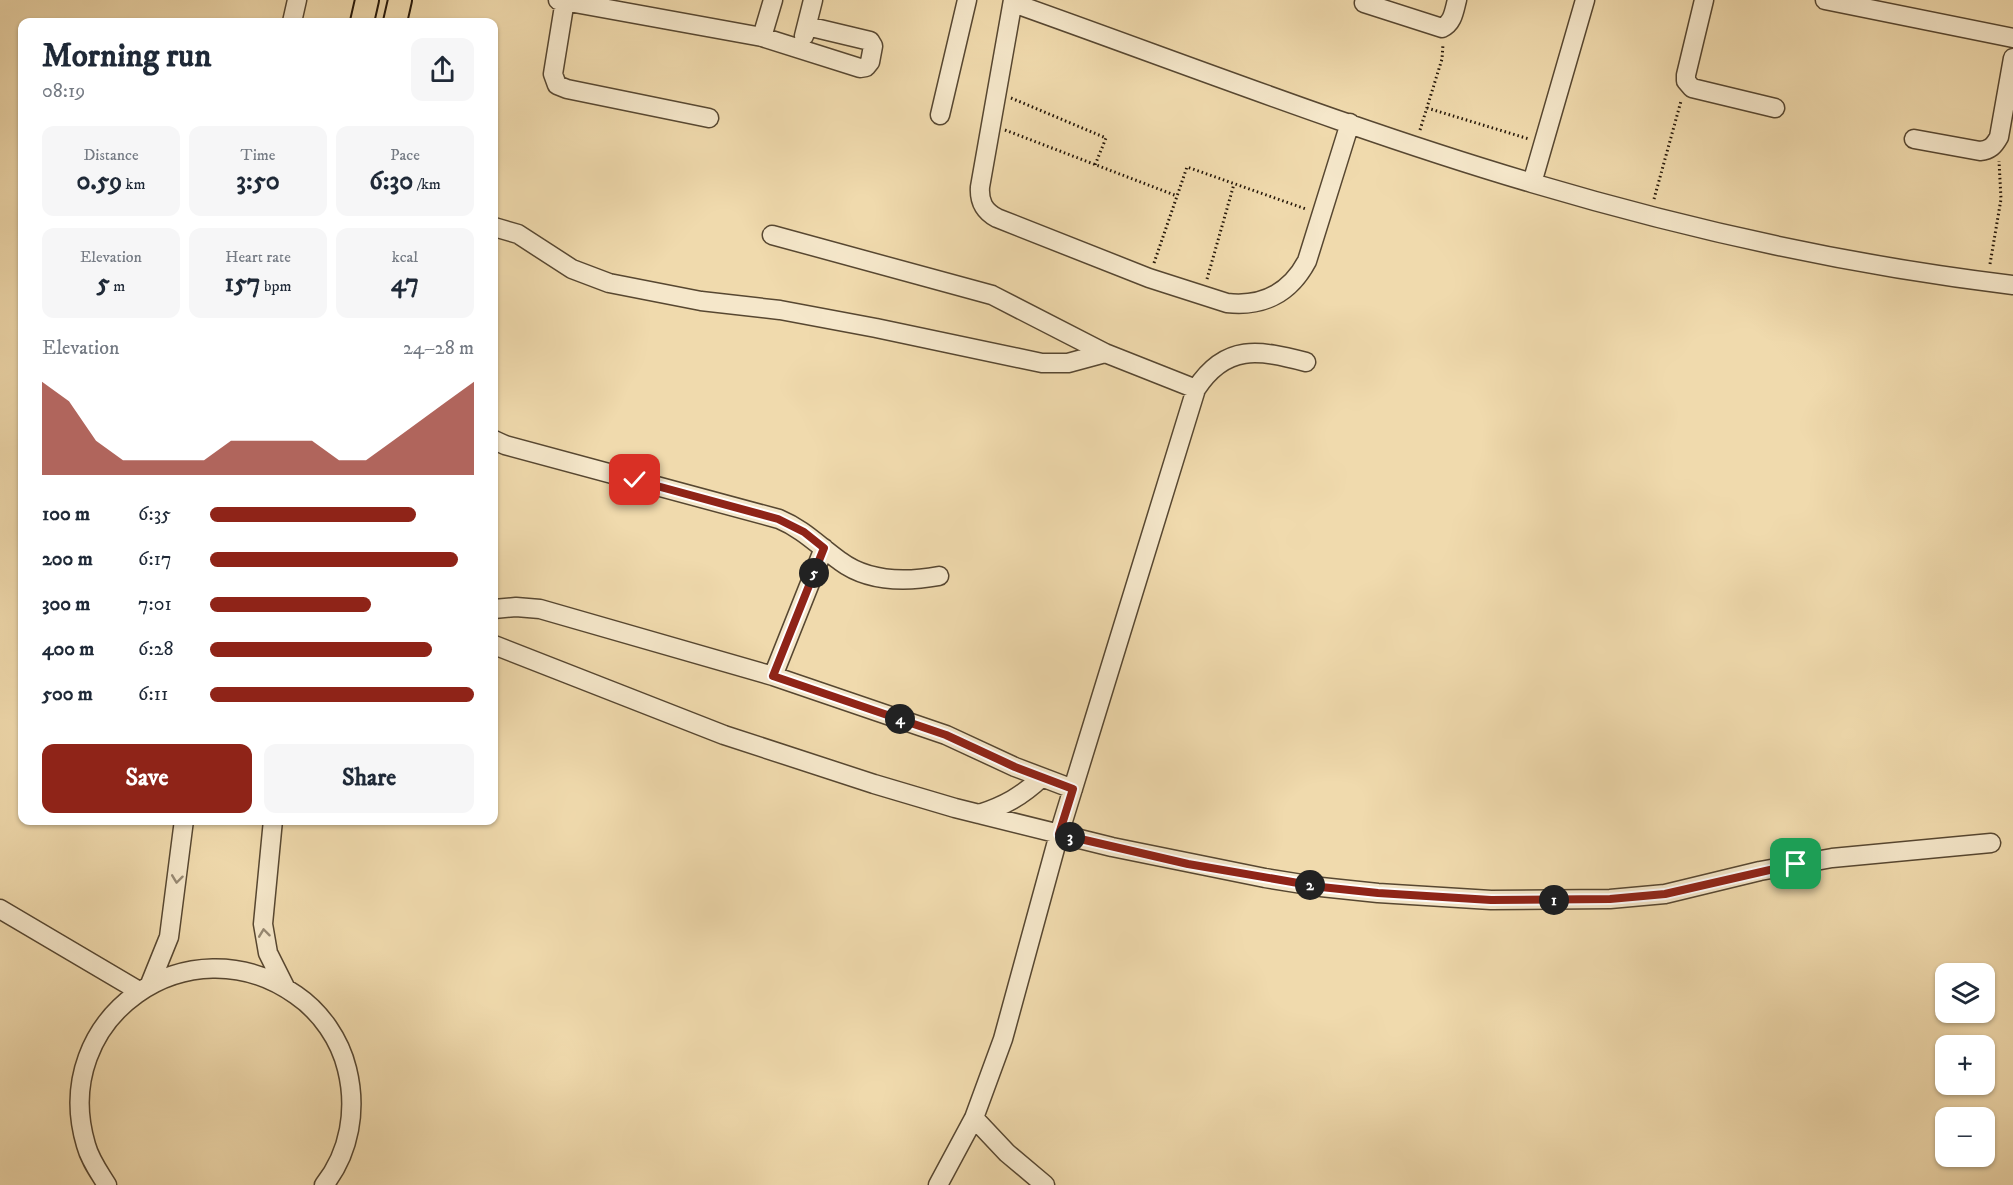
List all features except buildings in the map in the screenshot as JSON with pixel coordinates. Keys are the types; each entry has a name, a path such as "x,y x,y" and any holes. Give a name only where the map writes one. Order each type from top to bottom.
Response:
{"main road":[{"path":"363,18 367,0"},
{"path":"396,18 400,0"}],"street":[{"path":"293,18 297,0"},
{"path":"709,118 557,85 553,74 563,0 762,37 860,68 866,67 870,62 873,46 870,41 807,26"},
{"path":"762,37 772,0"},
{"path":"801,49 813,0"},
{"path":"939,115 967,0"},
{"path":"1364,3 1442,28 1452,19 1457,0"},
{"path":"1532,183 1585,0"},
{"path":"1704,0 1686,75 1688,85 1692,88 1775,108"},
{"path":"1825,0 2013,38"},
{"path":"1350,123 1307,261 1298,277 1285,290 1251,304 1227,303 1149,278 997,218 986,211 980,200 1013,1 1415,146 1532,183 1650,215 1813,252 2013,285"},
{"path":"1914,139 1980,151 1988,150 1995,145 1999,137 2013,58"},
{"path":"498,228 518,234 572,268 609,283 628,287 700,301 780,310 1042,363 1068,363 1105,353"},
{"path":"772,235 992,295 1105,353 1196,389"},
{"path":"938,1185 974,1118 1003,1039 1059,834 1196,389 1222,362 1244,353 1268,352 1306,362"},
{"path":"498,441 778,519 804,532 842,562 873,576 906,580 939,576"},
{"path":"773,676 824,548"},
{"path":"498,609 540,609 773,676 946,735 1041,778 1073,789"},
{"path":"498,647 713,731 793,759 979,814 1188,864 1321,887 1412,896 1503,900 1610,899 1665,894 1760,871 1832,858 1990,843"},
{"path":"979,814 1012,801 1041,778"},
{"path":"145,988 169,938 183,825"},
{"path":"273,825 263,924 268,953 285,987"},
{"path":"0,909 145,988"},
{"path":"107,1185 95,1167 84,1136 79,1103 86,1060 95,1040 107,1021 122,1005 145,988 172,975 195,969 218,968 264,977 285,987 305,1001 322,1018 335,1038 345,1060 352,1108 349,1132 342,1155 324,1185"},
{"path":"974,1118 1007,1153 1045,1185"}],"path":[{"path":"1415,146 1442,58 1442,28"},
{"path":"1650,215 1674,120 1688,85"},
{"path":"997,92 1106,138 1095,165"},
{"path":"1427,108 1544,144"},
{"path":"991,124 1177,196"},
{"path":"1987,281 2001,199 2000,163 1995,145"},
{"path":"1149,278 1187,168 1322,215"},
{"path":"1203,295 1234,184"}],"route":[{"path":"635,480 778,519 804,532 824,548 773,676 946,735 1015,767 1073,789 1059,834 1188,864 1265,878 1321,887 1434,898 1610,899 1665,894 1796,864"}]}
